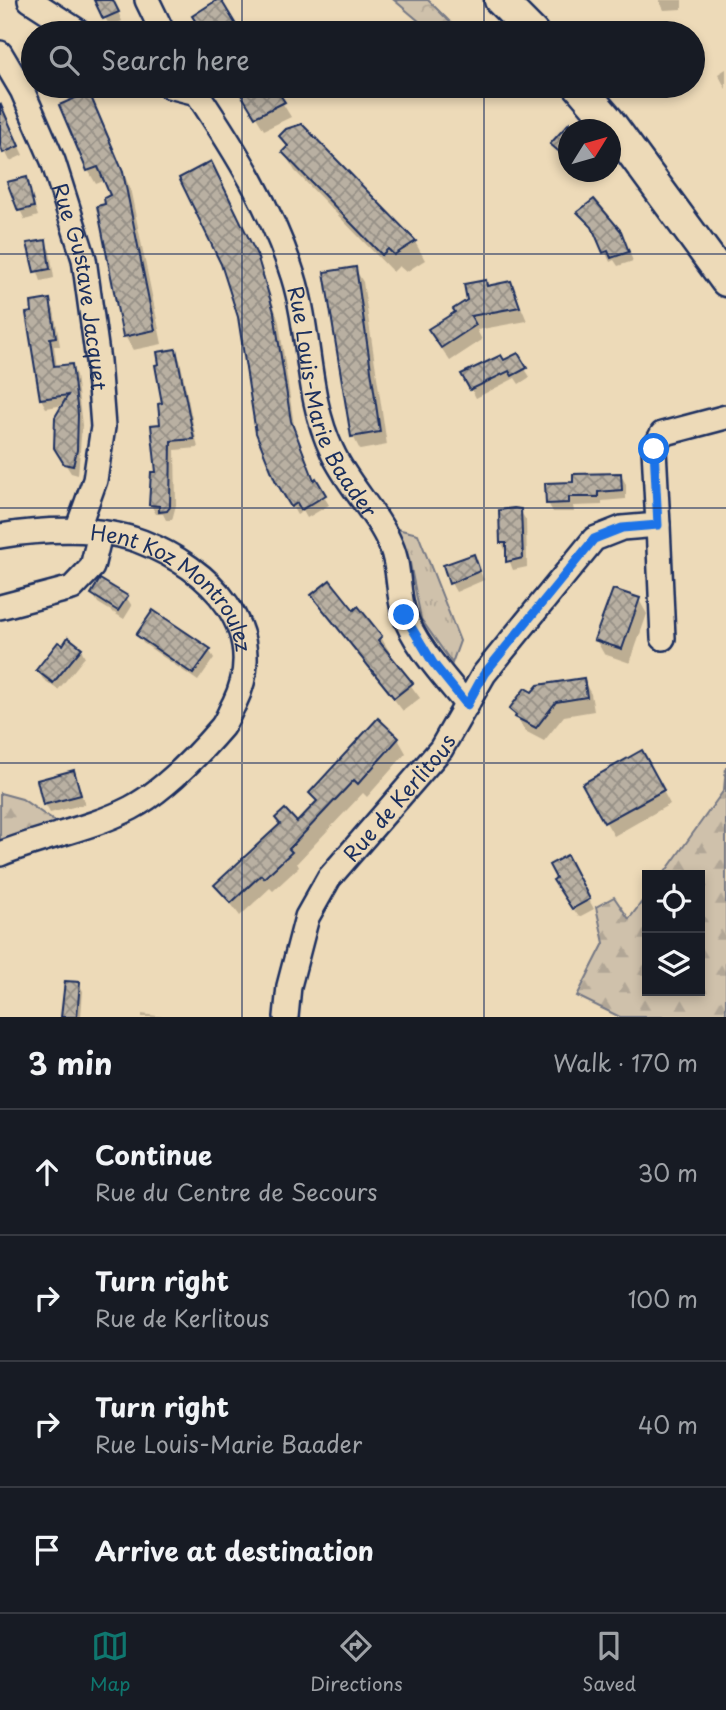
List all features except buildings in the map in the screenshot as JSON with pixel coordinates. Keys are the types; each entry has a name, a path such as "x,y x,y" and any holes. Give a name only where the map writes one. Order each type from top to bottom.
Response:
{"main road":[{"path":"500,0 521,21"},
{"path":"589,98 641,163 726,281"}],"street":[{"path":"30,0 62,21"},
{"path":"147,0 157,21"},
{"name":"Rue Gustave Jacquet","path":"0,53 21,88"},
{"name":"Rue Gustave Jacquet","path":"25,98 53,162 84,259 103,427 95,480 77,530"},
{"name":"Rue Louis-Marie Baader","path":"201,98 231,142 260,197 293,275 309,343 316,407 332,452 392,547 404,615 433,663 467,705"},
{"path":"663,638 654,449 662,434 726,417"},
{"name":"Rue de Kerlitous","path":"286,1017 289,986 307,917 328,878 441,749 484,674 594,539 622,528 658,525"},
{"name":"Hent Koz Montroulez","path":"0,536 34,530 77,530 141,541 191,566 222,596 245,639 244,685 224,724 180,770 146,798 101,820 0,854"},
{"path":"0,607 72,588 92,567 100,534"}],"green space":[{"path":"394,0 428,0 449,21 419,21"},
{"path":"397,529 418,534 460,641 452,663 421,619 409,558"},
{"path":"726,767 726,1017 620,1017 577,996 604,943 596,907 614,897 629,919 642,902 642,996 705,996 705,870 667,870 724,790"},
{"path":"0,793 22,799 58,824 0,844"}],"route":[{"path":"404,615 433,663 467,705 484,674 594,539 622,528 658,525 654,449"}]}
